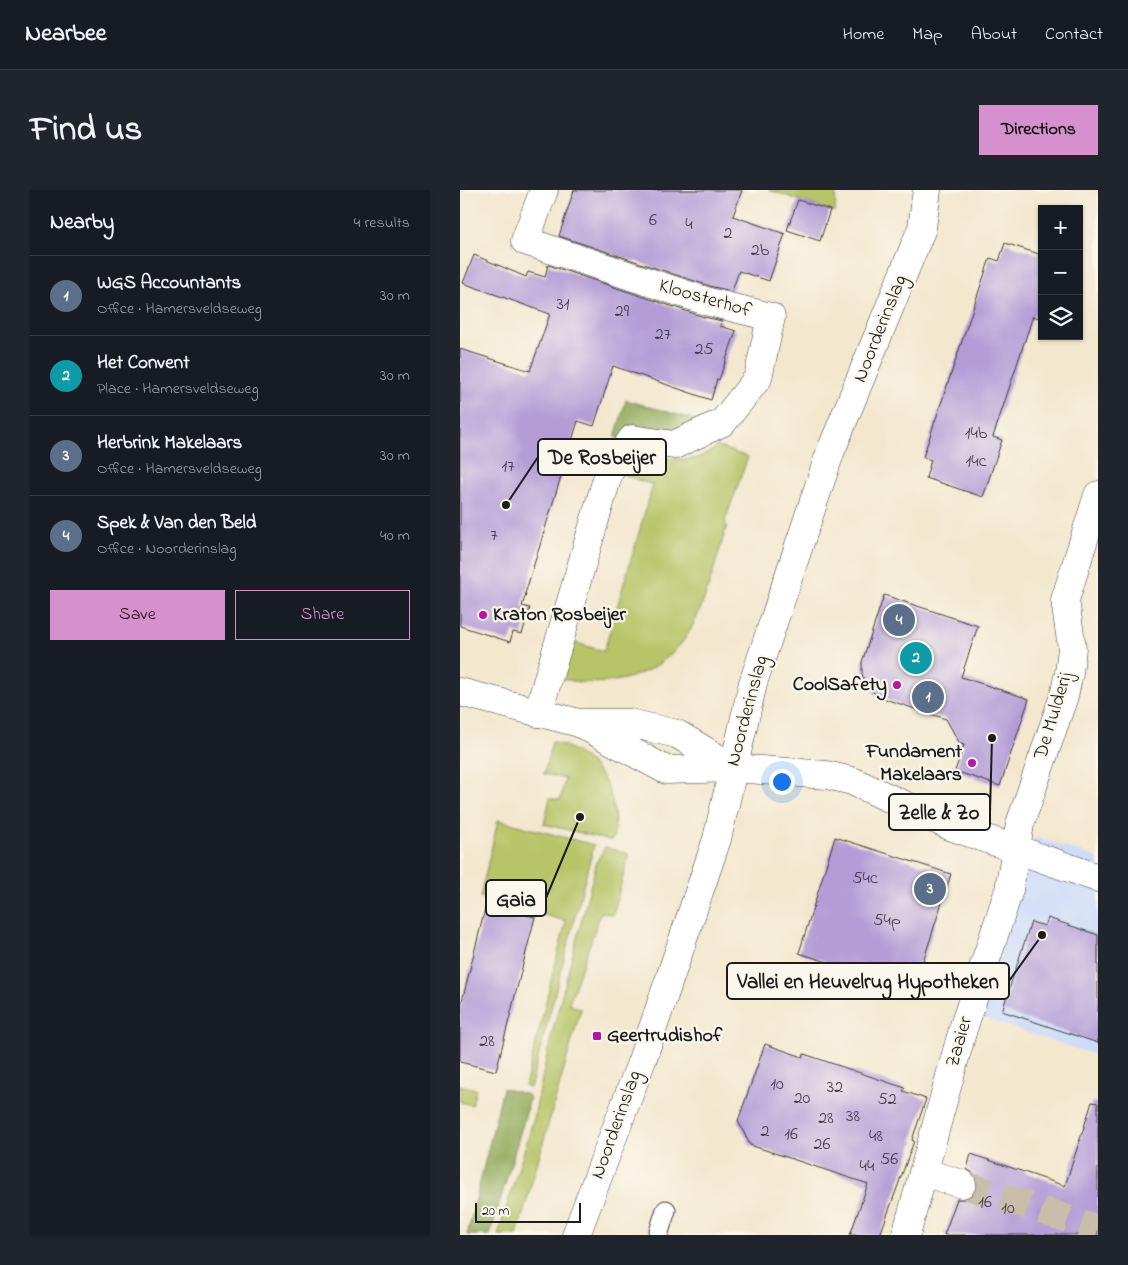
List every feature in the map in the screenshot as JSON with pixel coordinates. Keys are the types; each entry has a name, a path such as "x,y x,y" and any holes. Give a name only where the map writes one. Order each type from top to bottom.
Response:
{"street":[{"name":"Kloosterhof","path":"538,713 609,472 632,439 674,445 723,422 758,378 771,317 710,302 525,241 544,190"},
{"name":"Noorderinslag","path":"576,1235 642,1060 717,839 753,683 830,453 922,228 927,190"},
{"name":"De Mulderij","path":"1016,850 1020,824 1064,696 1072,648 1064,600 1098,495"},
{"path":"460,692 579,723 630,723 678,734 734,768"},
{"path":"579,723 666,770 734,768 827,775 852,781 950,826 1098,878"},
{"name":"Zaaier","path":"906,1235 963,1029 1009,890 1016,850"},
{"path":"923,1172 962,1184"}],"lane":[{"path":"658,1235 666,1210"}],"shaded area":[{"path":"1035,837 1098,858 1098,1056 978,1016"}],"green space":[{"path":"769,190 836,190 835,212"},
{"path":"626,400 703,422 677,431 657,427 642,428 618,438 615,437"},
{"path":"716,446 748,457 725,521 727,526 710,583 693,626 686,637 675,651 662,662 647,671 631,677 597,683 563,679 572,642 604,651 653,485 623,475 628,464 643,456 694,458 703,455"},
{"path":"552,741 576,752 586,759 602,777 612,800 615,830 612,840 544,824 550,798 560,800 565,779 544,774"},
{"path":"498,820 594,845 530,1088 525,1086 566,921 480,897"},
{"path":"605,847 629,854 613,915 601,912 569,1004 581,1009 517,1235 498,1235 534,1118 549,1045 597,861"},
{"path":"460,1085 476,1089 472,1105 460,1102"},
{"path":"503,1088 528,1095 530,1098 490,1235 467,1235"}],"building":[{"path":"574,190 742,190 733,216 785,234 769,281 739,271 732,291 713,287 559,236"},
{"path":"798,200 830,210 820,241 787,230"},
{"path":"1005,243 1038,254 1038,318 1033,316 993,437 1002,440 983,497 926,478 931,460 923,457 990,258 999,261"},
{"path":"474,255 526,277 528,272 545,277 548,265 704,317 722,321 720,326 736,331 719,380 717,379 711,400 613,366 594,426 578,421 525,594 522,606 530,608 522,634 513,632 510,642 460,626 460,349 530,371 550,314 463,283"},
{"path":"884,595 978,626 961,677 1029,699 1000,786 955,771 964,745 960,744 946,719 882,698 865,684 862,674 862,662"},
{"path":"835,837 951,874 914,990 799,953"},
{"path":"486,905 535,917 496,1071 460,1062 460,1009"},
{"path":"1048,918 1098,935 1098,1043 1002,1011 1031,922 1045,926"},
{"path":"765,1044 803,1057 804,1054 905,1088 903,1091 926,1099 912,1140 914,1141 880,1235 850,1235 868,1184 750,1145 738,1121"},
{"path":"1092,1102 1098,1103 1098,1235 944,1235 957,1199 966,1199 973,1195 977,1189 977,1180 973,1173 967,1169 971,1154 1065,1186"}],"tunnel":[{"path":"962,1184 1098,1229"}],"place":[{"name":"De Rosbeijer","path":"506,505"},
{"name":"Kraton Rosbeijer","path":"483,615"},
{"name":"Spek & Van den Beld","path":"899,620"},
{"name":"Het Convent","path":"916,658"},
{"name":"CoolSafety","path":"897,685"},
{"name":"WGS Accountants","path":"928,697"},
{"name":"Zelle & Zo","path":"992,738"},
{"name":"Fundament Makelaars","path":"972,763"},
{"name":"Gaia","path":"580,817"},
{"name":"Herbrink Makelaars","path":"930,889"},
{"name":"Vallei en Heuvelrug Hypotheken","path":"1042,935"},
{"name":"Geertrudishof","path":"597,1036"}]}
